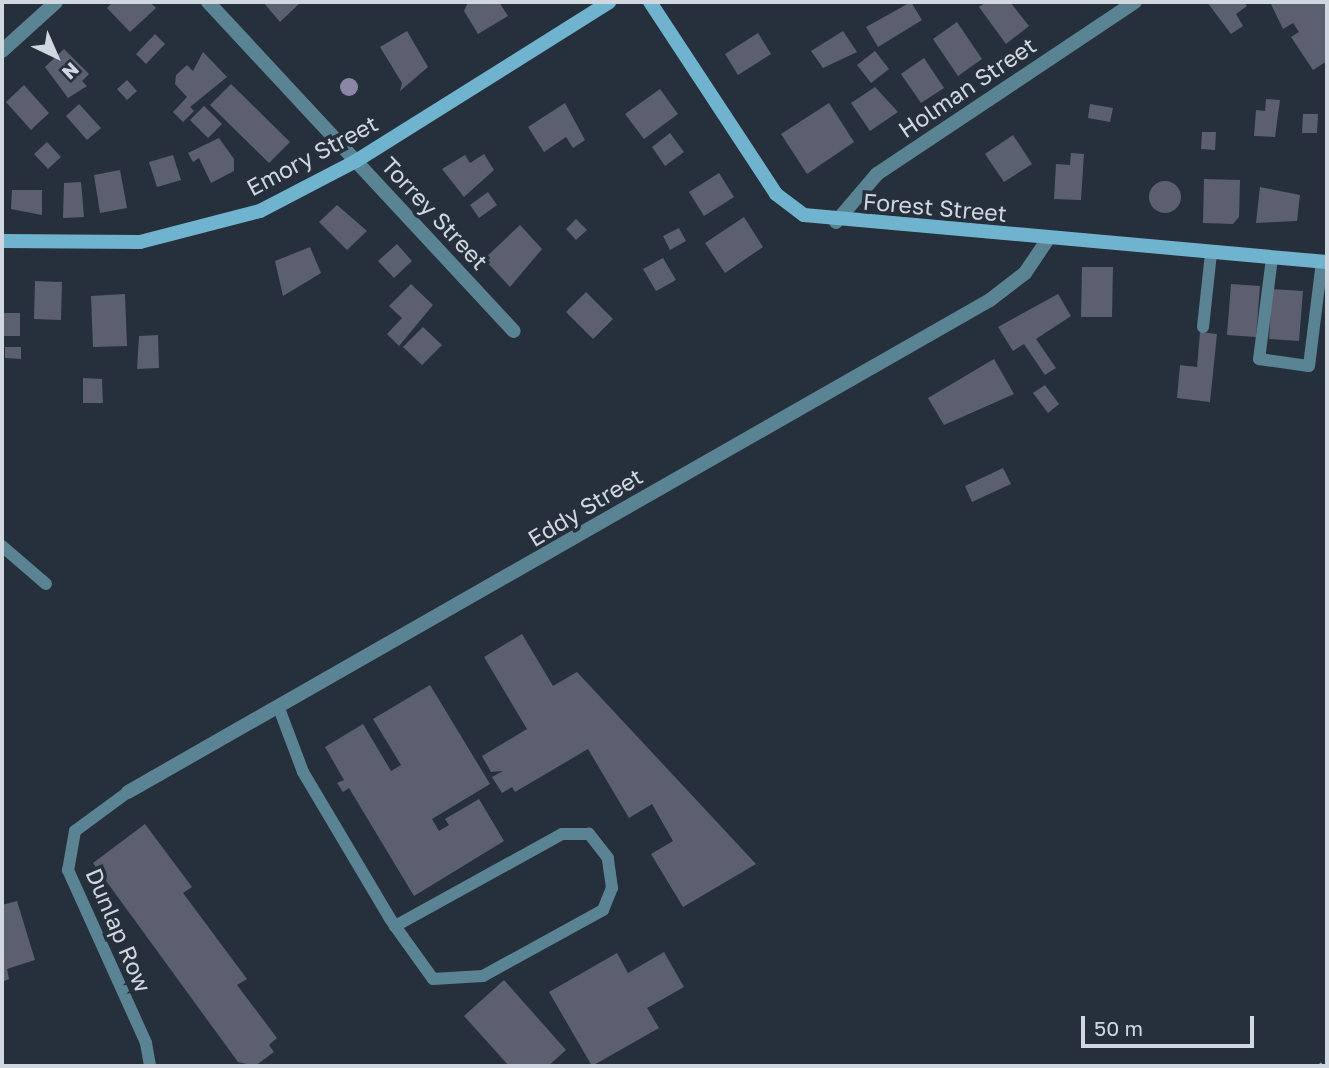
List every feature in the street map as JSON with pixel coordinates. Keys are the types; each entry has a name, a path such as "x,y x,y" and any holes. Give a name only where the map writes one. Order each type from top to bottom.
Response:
{"main road":[{"name":"Emory Street","path":"2,241 98,246 188,234 274,205 356,161 609,2"},
{"name":"Forest Street","path":"650,2 776,194 797,212 836,222 1325,262"}],"street":[{"path":"2,51 56,2"},
{"name":"Torrey Street","path":"208,2 514,331"},
{"name":"Holman Street","path":"836,222 877,174 1135,2"},
{"name":"Eddy Street","path":"128,792 280,711 990,300 1025,273 1047,240"}],"lane":[{"path":"1203,327 1211,253"},
{"path":"1272,258 1259,359 1309,366 1325,262"},
{"path":"2,546 46,584"},
{"path":"280,711 303,772 395,926 433,979 483,976 603,910 612,888 608,859 589,834 562,834 395,926"},
{"name":"Dunlap Row","path":"128,792 75,831 68,870 146,1043 150,1066"}],"building":[{"path":"113,2 150,2 156,8 130,32 107,8"},
{"path":"263,2 301,2 280,22"},
{"path":"468,2 499,2 508,16 478,34 464,11"},
{"path":"911,2 922,20 878,47 866,27"},
{"path":"986,2 1010,2 1029,26 1006,44 979,7"},
{"path":"1207,2 1244,2 1247,6 1236,14 1243,26 1231,34"},
{"path":"1270,2 1325,2 1327,61 1313,70 1291,37 1299,32 1293,23 1283,29"},
{"path":"957,22 982,59 958,76 933,39"},
{"path":"407,31 428,67 400,91 402,83 380,47"},
{"path":"843,31 857,52 823,68 811,51"},
{"path":"758,33 771,54 738,75 725,54"},
{"path":"155,34 165,44 146,64 136,54"},
{"path":"64,49 89,74 82,81 87,86 68,98 45,67"},
{"path":"875,51 889,69 871,83 857,65"},
{"path":"203,52 227,77 190,107 194,111 183,122 173,112 187,97 175,84 176,75 187,65 193,71"},
{"path":"924,58 944,88 921,103 901,74"},
{"path":"127,80 137,91 127,100 117,89"},
{"path":"231,84 290,142 269,163 210,105"},
{"path":"24,85 49,113 31,130 6,102"},
{"path":"875,87 898,112 870,131 851,103"},
{"path":"660,89 678,114 644,139 625,114"},
{"path":"1266,99 1280,100 1275,137 1254,136 1256,110 1265,111"},
{"path":"565,103 585,140 573,148 566,137 544,152 528,127"},
{"path":"829,103 854,142 807,174 781,134"},
{"path":"79,104 101,128 87,140 66,116"},
{"path":"1090,104 1113,108 1110,122 1088,118"},
{"path":"204,106 222,124 208,138 190,120"},
{"path":"1303,114 1318,114 1317,133 1302,133"},
{"path":"1202,132 1216,132 1215,150 1201,149"},
{"path":"670,133 684,152 665,166 652,147"},
{"path":"1013,135 1032,164 1004,182 985,154"},
{"path":"219,138 234,159 234,171 211,183 199,158 193,162 188,153"},
{"path":"47,142 61,157 48,169 34,154"},
{"path":"1071,153 1084,154 1081,200 1054,199 1056,164 1070,165"},
{"path":"484,154 494,170 464,197 442,169 465,155 470,163"},
{"path":"173,155 181,180 157,187 149,162"},
{"path":"120,170 127,208 100,213 94,175"},
{"path":"719,173 734,197 704,216 689,192"},
{"path":"1204,179 1240,180 1239,217 1233,224 1203,223"},
{"path":"1165,181 1176,186 1181,197 1176,208 1165,213 1154,208 1149,197 1154,186"},
{"path":"81,182 84,217 63,218 64,183"},
{"path":"1260,187 1300,195 1297,221 1256,223"},
{"path":"12,190 42,190 42,215 11,209"},
{"path":"488,192 497,205 479,218 470,205"},
{"path":"337,205 367,231 347,250 319,222"},
{"path":"744,217 763,247 725,273 705,243"},
{"path":"576,219 587,230 576,240 566,229"},
{"path":"520,225 542,249 510,287 484,259"},
{"path":"679,228 686,241 670,250 663,236"},
{"path":"397,244 412,261 394,278 378,261"},
{"path":"310,247 321,273 283,296 275,261"},
{"path":"663,258 676,280 656,291 643,269"},
{"path":"1082,267 1113,267 1112,317 1081,317"},
{"path":"35,281 62,282 61,320 34,319"},
{"path":"411,284 433,305 399,346 387,334 402,318 389,306"},
{"path":"1231,284 1260,286 1256,337 1227,335"},
{"path":"1272,289 1303,291 1299,341 1269,339"},
{"path":"586,292 613,319 593,339 566,312"},
{"path":"125,294 127,346 93,347 91,296"},
{"path":"1058,294 1071,316 1036,339 1056,368 1045,375 1024,344 1013,351 998,327"},
{"path":"3,313 20,313 20,336 3,336"},
{"path":"423,327 442,345 422,365 403,347"},
{"path":"1200,332 1217,334 1210,402 1177,398 1180,365 1197,367"},
{"path":"158,335 159,368 137,369 139,336"},
{"path":"5,347 21,347 21,359 5,358"},
{"path":"994,359 1014,394 944,425 928,398"},
{"path":"83,378 102,379 103,403 83,403"},
{"path":"1045,385 1059,404 1048,413 1033,393"},
{"path":"1003,468 1011,484 972,502 965,486"},
{"path":"522,634 553,686 577,672 756,864 683,907 651,854 673,841 652,804 629,818 588,749 515,792 512,787 502,793 492,777 503,771 491,772 482,756 527,729 484,657"},
{"path":"430,685 490,784 432,819 439,831 449,825 445,819 479,799 504,841 414,896 349,788 343,792 337,783 344,780 325,747 363,724 391,771 401,765 373,719"},
{"path":"145,824 192,887 183,893 247,979 237,985 277,1038 269,1045 274,1052 255,1066 238,1062 93,863"},
{"path":"17,901 35,960 7,969 9,979 2,982 2,905"},
{"path":"664,952 684,987 647,1008 659,1028 592,1066 549,992 617,953 628,973"},
{"path":"504,980 566,1050 548,1066 509,1066 464,1016"}],"railway":[{"path":"1320,1066 1327,1060"}]}
